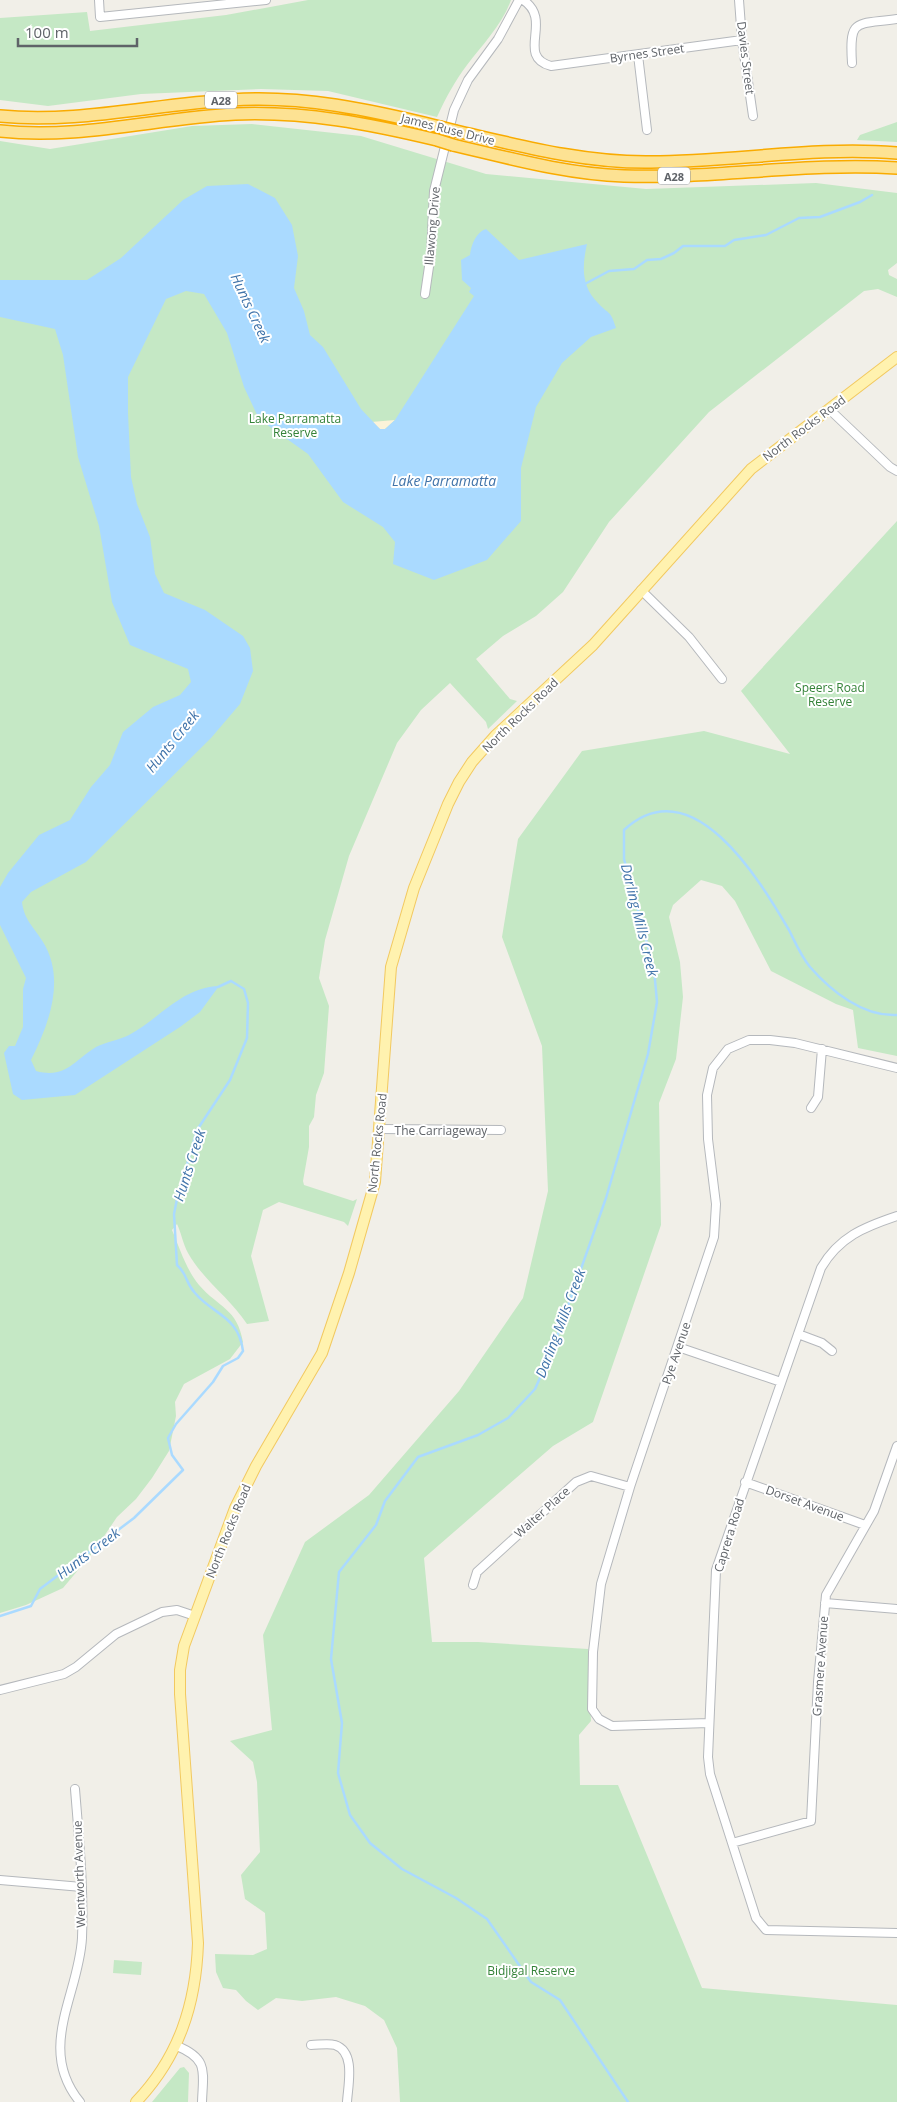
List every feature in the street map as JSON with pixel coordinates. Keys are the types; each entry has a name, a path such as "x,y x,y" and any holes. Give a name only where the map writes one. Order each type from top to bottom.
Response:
{"highway":[{"name":"James Ruse Drive","path":"0,116 60,117 205,101 262,99 346,106 550,153 621,161 677,162 824,152 897,153"},
{"name":"James Ruse Drive","path":"0,131 65,132 207,116 288,114 345,120 540,165 622,176 675,176 824,166 897,168"}],"main road":[{"name":"North Rocks Road","path":"136,2102 161,2074 177,2046 190,2012 198,1971 198,1943 179,1681 184,1646 244,1487 314,1367 330,1334 375,1182 391,967 414,888 448,804 465,773 489,742 592,645 751,469 897,357"}],"street":[{"path":"99,0 100,17 266,0"},
{"name":"Byrnes Street","path":"521,0 532,6 536,14 534,54 538,60 551,66 742,40"},
{"name":"Illawong Drive","path":"425,294 431,253 434,191 454,110 468,80 498,40 521,0"},
{"name":"Davies Street","path":"739,0 742,40 753,116"},
{"path":"852,62 850,37 853,29 861,24 897,19"},
{"path":"638,55 647,130"},
{"path":"829,409 890,467 897,471"},
{"path":"641,590 689,637 722,679"},
{"name":"Pye Avenue","path":"709,1723 612,1726 599,1719 592,1709 593,1652 601,1584 630,1487 714,1237 716,1204 706,1112 709,1080 713,1068 728,1049 748,1040 795,1043 897,1068"},
{"path":"811,1108 818,1097 822,1049"},
{"name":"The Carriageway","path":"380,1129 501,1130"},
{"name":"Caprera Road","path":"897,1218 865,1226 851,1234 830,1254 821,1268 745,1482 716,1570 709,1723 710,1774 756,1918 766,1930 897,1933"},
{"path":"798,1334 822,1343 832,1351"},
{"path":"678,1347 781,1382"},
{"name":"Grasmere Avenue","path":"732,1843 811,1821 818,1682 826,1595 874,1511 897,1446"},
{"name":"Walter Place","path":"473,1585 477,1572 576,1482 592,1476 630,1487"},
{"name":"Dorset Avenue","path":"745,1482 865,1525"},
{"path":"825,1603 897,1609"},
{"path":"0,1690 69,1671 116,1634 162,1612 177,1610 195,1616"},
{"name":"Wentworth Avenue","path":"75,1789 82,1888 82,1940 60,2037 62,2064 68,2082 80,2102"},
{"path":"0,1880 82,1888"},
{"path":"311,2045 332,2044 346,2054 349,2066 347,2102"},
{"path":"177,2046 191,2052 201,2062 203,2069 202,2102"}],"green space":[{"path":"308,0 511,0 497,26 458,77 437,117 328,91 261,89 141,94 48,106 0,100 0,18 87,12 90,31 226,15"},
{"path":"897,122 897,142 857,140 860,135"},
{"name":"Lake Parramatta Reserve","path":"252,124 361,136 486,174 646,189 816,183 897,193 897,263 888,270 889,275 897,279 897,297 878,289 864,291 709,412 609,522 563,592 536,616 503,636 476,659 510,699 517,701 488,729 486,722 450,683 421,710 397,743 349,856 325,940 319,978 329,1006 324,1073 316,1095 314,1117 309,1126 309,1147 303,1181 304,1185 353,1201 357,1199 348,1226 344,1222 279,1202 263,1210 251,1256 269,1321 247,1324 194,1263 186,1249 177,1224 172,1230 190,1272 206,1293 232,1315 243,1342 230,1359 184,1384 175,1402 176,1416 169,1451 136,1499 117,1517 94,1551 63,1588 26,1605 0,1613 0,141 50,149 192,126"},
{"name":"Bidjigal Reserve","path":"897,521 897,1056 858,1048 853,1010 836,1004 771,971 735,901 722,886 701,880 673,905 669,917 680,962 683,997 676,1059 659,1103 661,1225 593,1422 553,1446 424,1558 432,1642 478,1642 588,1649 591,1721 579,1735 580,1785 618,1785 702,1988 897,2005 897,2102 400,2102 397,2048 384,2020 365,2006 336,1997 302,2001 276,1998 258,2010 236,1990 223,1988 216,1972 215,1954 253,1955 267,1949 265,1913 245,1899 241,1875 260,1852 257,1782 253,1762 230,1741 272,1730 263,1635 305,1542 369,1495 459,1391 523,1298 548,1191 542,1046 502,937 518,839 582,751 704,731 790,754 741,691"},
{"path":"114,1960 142,1962 141,1975 113,1973"},
{"path":"184,2067 189,2073 188,2102 152,2102 180,2068"}],"sand":[{"path":"395,420 385,429 380,429 371,422"}],"water":[{"name":"Lake Parramatta","path":"248,184 275,198 292,225 298,256 294,288 304,311 310,335 323,347 361,409 380,429 385,429 395,420 474,296 469,292 471,288 462,280 461,260 470,255 475,239 479,233 486,229 519,260 587,244 584,275 588,290 611,315 616,328 591,337 562,363 536,407 521,468 521,521 487,560 434,580 393,564 395,542 383,527 343,502 308,454 259,419 244,387 227,333 204,294 186,291 166,299 128,377 131,477 137,504 150,537 155,574 164,593 205,610 243,636 250,648 253,671 240,704 211,738 86,862 31,892 22,902 27,919 50,956 54,986 49,1017 31,1060 36,1071 55,1073 62,1071 96,1047 129,1035 182,998 206,988 219,986 200,1012 75,1095 22,1100 13,1094 4,1053 9,1046 15,1046 23,1027 23,989 26,978 0,925 0,887 8,873 39,835 70,820 91,787 110,765 123,732 153,707 180,695 191,682 188,669 130,645 112,602 99,526 78,457 63,355 55,329 0,317 0,280 87,280 121,258 183,200 207,186"}],"waterway":[{"name":"Hunts Creek","path":"583,285 609,271 634,269 647,260 661,259 683,246 725,246 734,240 766,235 799,218 820,217 860,202 872,195"},
{"name":"Darling Mills Creek","path":"628,2102 560,2000 531,1982 487,1919 456,1898 402,1869 370,1843 350,1815 338,1773 342,1723 331,1659 339,1572 376,1525 385,1501 418,1457 478,1435 508,1418 535,1389 552,1351 606,1198 648,1054 657,1002 654,969 624,859 624,830 649,814 674,812 698,821 721,837 742,859 776,908 798,949 818,976 838,993 860,1007 872,1012 897,1015"},
{"name":"Hunts Creek","path":"0,1616 31,1606 40,1589 134,1518 183,1470 172,1455 168,1438 176,1424 213,1382 223,1366 238,1358 243,1351 240,1339 231,1323 195,1293 177,1265 174,1214 197,1130 230,1080 247,1038 248,1003 244,989 231,981 218,987"}],"park label":[{"name":"Speers Road Reserve","path":"830,694"}]}
